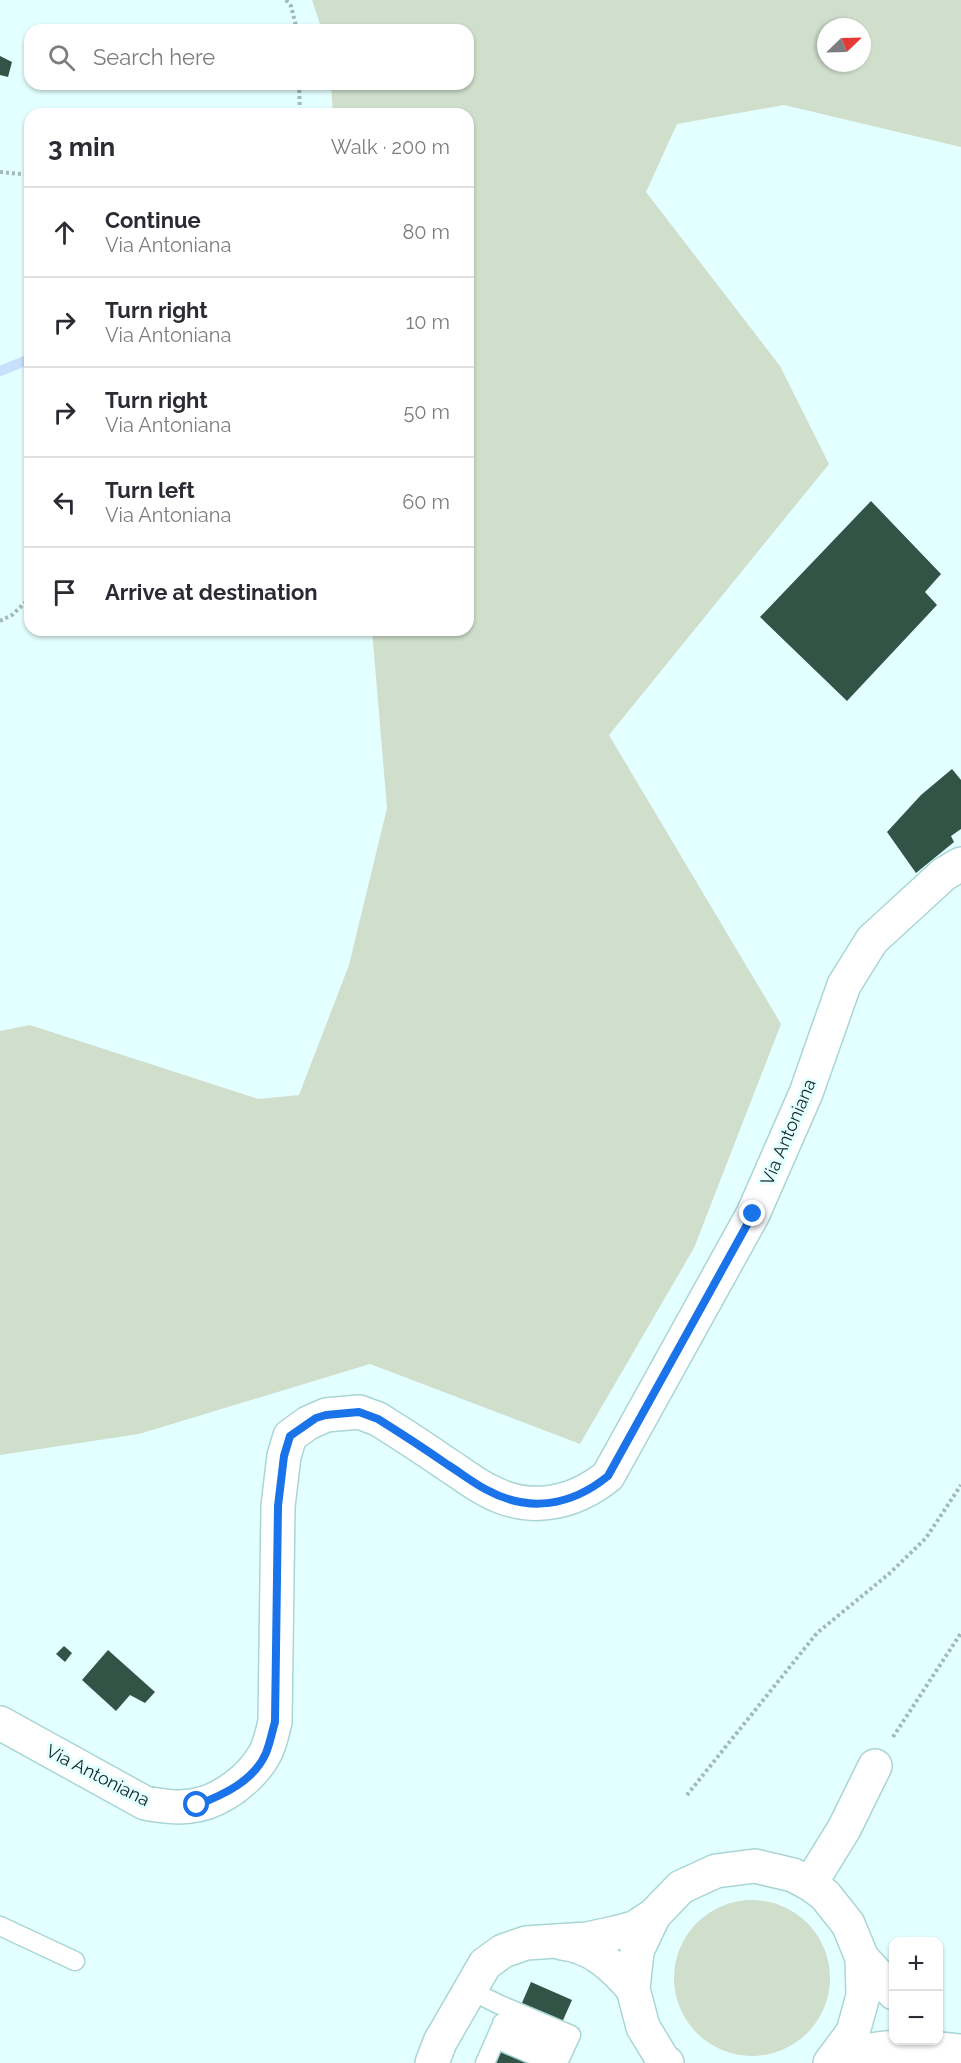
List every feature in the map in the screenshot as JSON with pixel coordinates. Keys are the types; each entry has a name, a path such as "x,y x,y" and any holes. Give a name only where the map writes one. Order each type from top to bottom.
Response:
{"street":[{"name":"Via Antoniana","path":"0,1723 146,1803 170,1807 197,1805 221,1796 252,1774 265,1755 275,1722 278,1506 284,1456 290,1436 316,1418 359,1412 378,1419 487,1491 534,1505 551,1504 574,1497 593,1488 608,1476 753,1214 806,1093 844,985 872,940 944,874 961,864"},
{"path":"810,1884 844,1829 875,1766"},
{"path":"432,2063 440,2042 485,1964 503,1951 526,1943 587,1939 634,1928 654,1915 681,1887 716,1871 755,1866 793,1875 810,1884 825,1895 848,1924 862,1958 892,1991"},
{"path":"647,2063 643,2027 633,1989 637,1951 654,1915"},
{"path":"548,1942 570,1944 593,1952 613,1966 633,1989"},
{"path":"831,2062 853,2031 863,1996 862,1958"},
{"path":"643,2027 667,2063"},
{"path":"943,2029 961,2041"},
{"path":"831,2062 855,2052 881,2047 908,2046 961,2051"}],"lane":[{"path":"0,1926 75,1961"},
{"path":"470,1990 502,2023 552,2063"},
{"path":"502,2023 571,2035 561,2056"},
{"path":"491,2061 502,2023"}],"path":[{"path":"286,0 291,6 296,24"},
{"path":"299,90 300,108"},
{"path":"0,172 24,174"},
{"path":"0,621 12,615 24,604"},
{"path":"687,1795 817,1633 890,1573 926,1538 961,1485"},
{"path":"875,1766 961,1633"}],"green space":[{"path":"312,0 961,0 961,147 784,105 677,124 646,192 780,366 829,464 609,735 781,1024 694,1248 580,1444 370,1364 139,1434 0,1455 0,1031 30,1025 258,1099 299,1095 349,965 387,808 373,636 474,636 474,108 333,108 331,90 474,90 474,24 320,24"},
{"path":"752,1900 767,1901 782,1906 796,1913 807,1923 817,1934 824,1948 829,1963 829,1993 824,2008 817,2022 807,2033 796,2043 782,2050 767,2055 752,2056 737,2055 722,2050 708,2043 697,2033 687,2022 680,2008 675,1993 674,1978 675,1963 680,1948 687,1934 697,1923 708,1913 722,1906 737,1901"}],"building":[{"path":"0,56 12,62 8,77 0,75"},
{"path":"871,501 941,574 925,592 937,605 847,701 760,617"},
{"path":"952,769 961,780 961,829 951,836 954,842 916,873 887,832 921,795"},
{"path":"64,1646 72,1653 65,1662 56,1654"},
{"path":"108,1650 155,1692 145,1703 130,1695 116,1711 82,1680"},
{"path":"531,1982 572,2000 544,2063 496,2063"}],"waterway":[{"path":"0,371 24,361"}],"route":[{"path":"197,1805 221,1796 252,1774 265,1755 275,1722 278,1506 284,1456 290,1436 316,1418 359,1412 378,1419 487,1491 508,1499 534,1505 551,1504 593,1488 608,1476 753,1214"}]}
